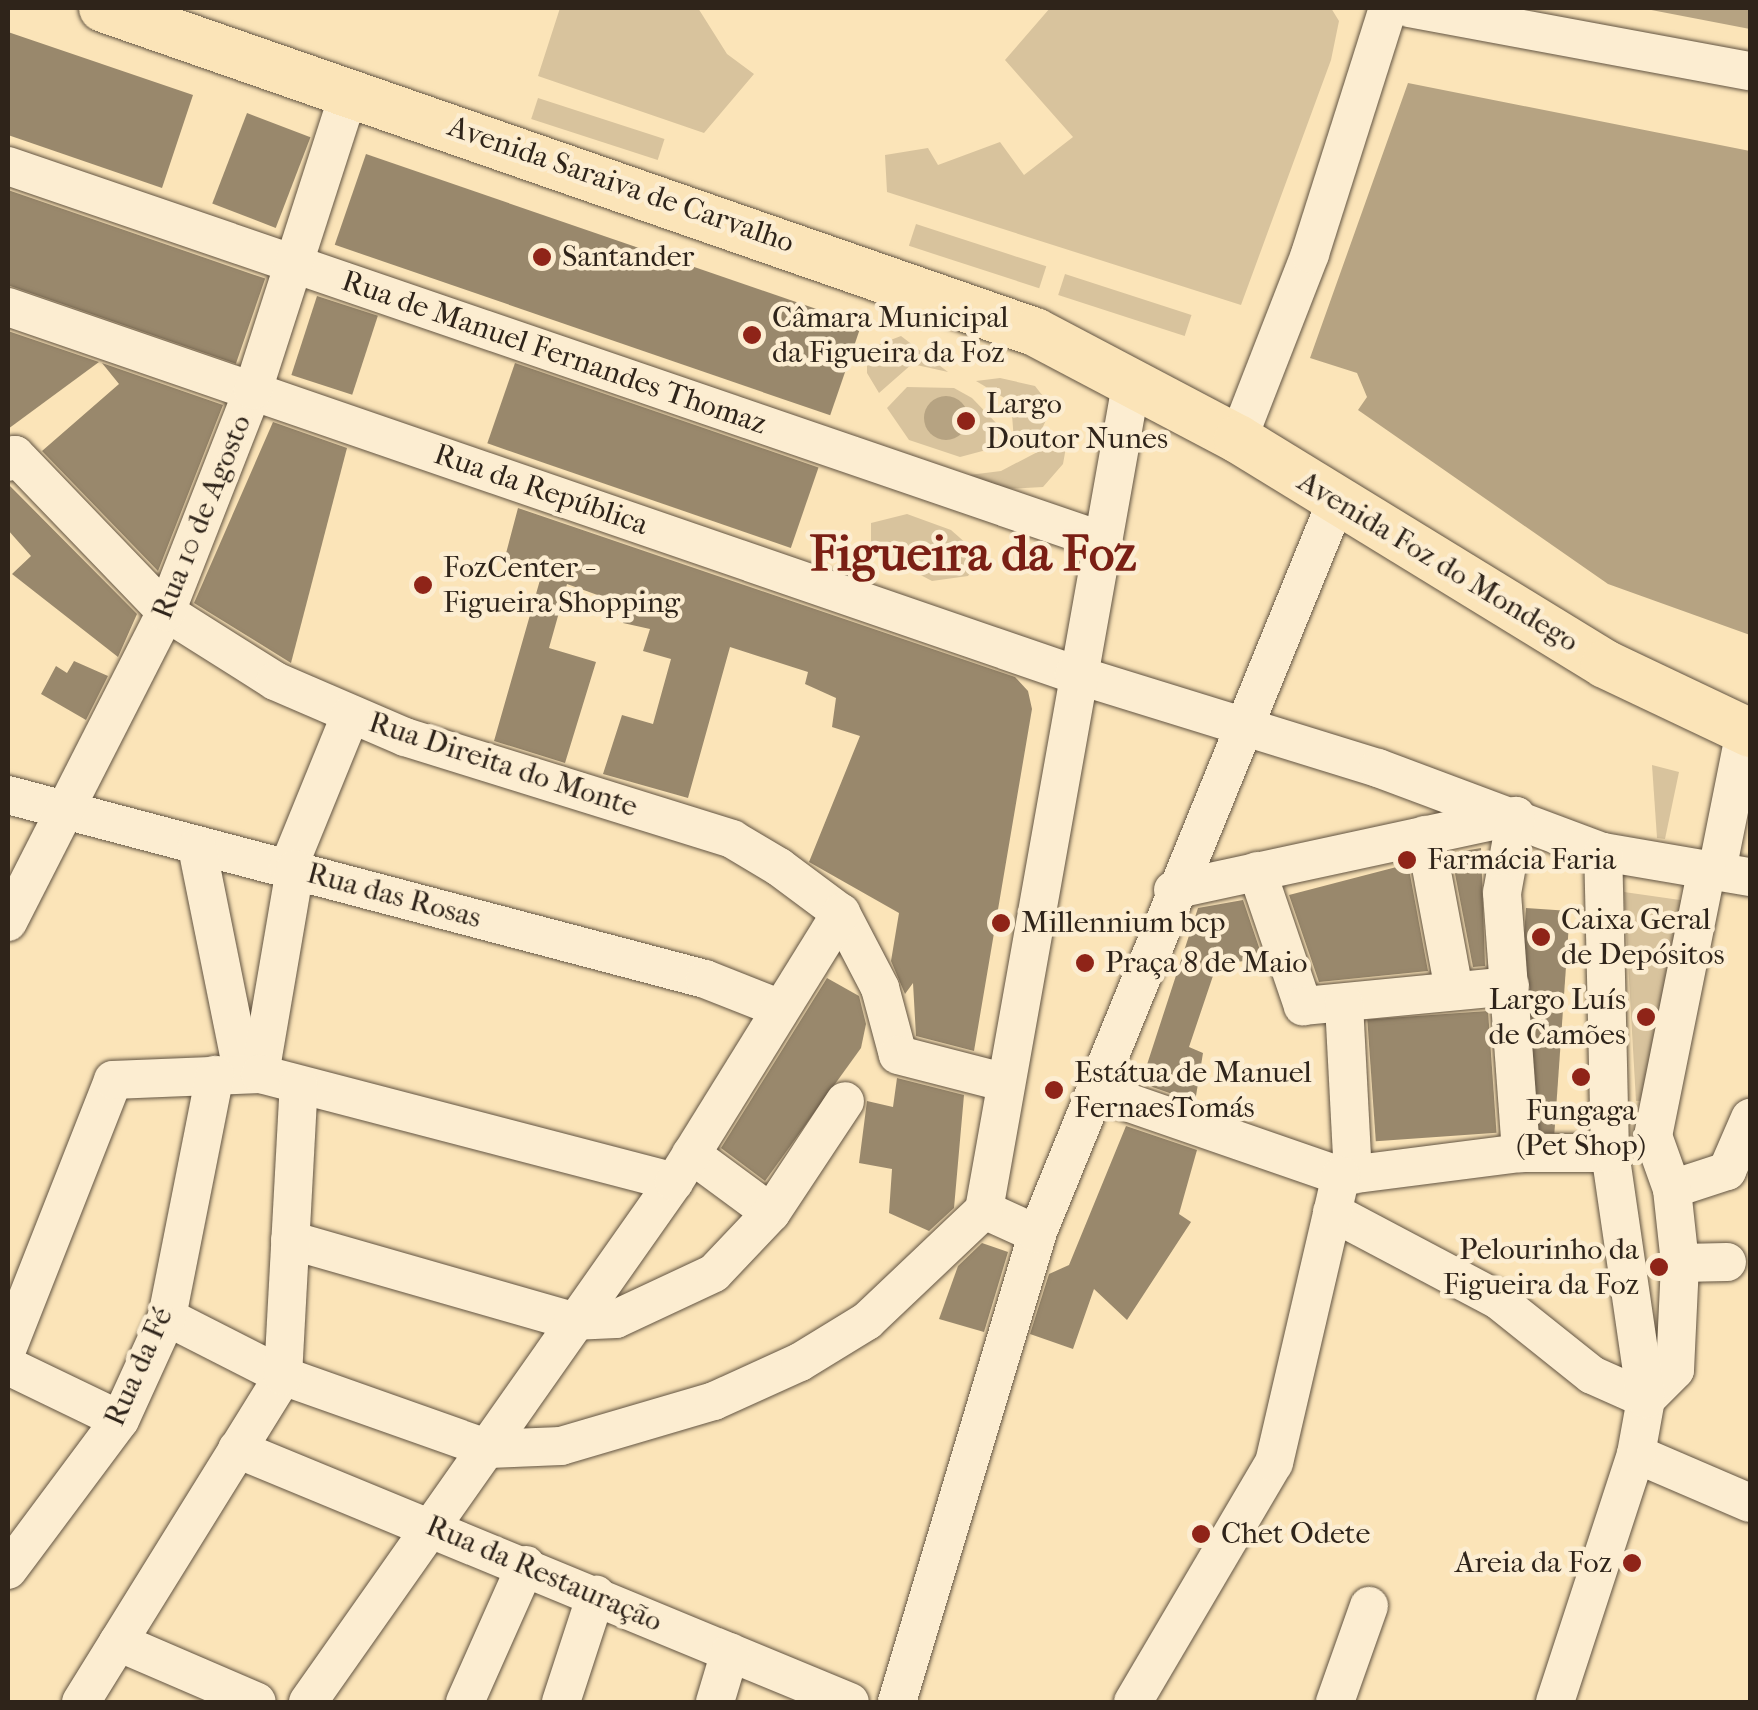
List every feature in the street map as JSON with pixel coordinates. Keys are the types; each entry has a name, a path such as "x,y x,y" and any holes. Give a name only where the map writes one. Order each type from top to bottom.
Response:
{"main road":[{"name":"Avenida Saraiva de Carvalho","path":"103,8 1035,332 1132,379"},
{"name":"Avenida Foz do Mondego","path":"1132,379 1238,439 1605,664 1748,732"}],"street":[{"path":"1238,439 1310,254 1388,8"},
{"path":"1410,8 1750,72"},
{"name":"Rua 10 de Agosto","path":"8,922 166,612 253,390 289,262 349,92"},
{"name":"Rua de Manuel Fernandes Thomaz","path":"8,166 1100,540"},
{"name":"Rua da República","path":"8,306 1074,674"},
{"path":"167,1316 282,1376 489,1449 560,1446 636,1428 800,1362 867,1321 984,1210 1074,674 1132,379"},
{"name":"Rua Direita do Monte","path":"11,458 166,612 275,680 351,714 732,839 841,913"},
{"path":"897,1702 1038,1234 1098,1092 1240,724 1336,502"},
{"path":"1074,674 1240,724 1516,816 1604,852 1725,872"},
{"name":"Rua da Fé","path":"8,1570 120,1420 167,1316 239,1073 291,868 351,714"},
{"path":"1646,1398 1675,1370 1680,1264 1672,1189 1653,1136 1725,872 1748,732"},
{"name":"Rua das Rosas","path":"8,794 705,979 776,1007"},
{"path":"1173,890 1516,816"},
{"path":"1516,816 1503,872 1520,1153"},
{"path":"1425,835 1454,990"},
{"path":"197,847 239,1073"},
{"path":"1555,1702 1636,1454 1646,1398 1610,1153 1604,852"},
{"path":"1257,871 1303,1006 1510,986"},
{"path":"308,1702 489,1449 572,1320 682,1168 776,1007 841,913 880,988 898,1056 1003,1082"},
{"path":"1133,1702 1274,1463 1342,1188 1344,1004"},
{"path":"8,1347 113,1080 239,1073 300,1085 682,1168 771,1213"},
{"path":"82,1702 282,1376 300,1085"},
{"path":"1098,1092 1342,1188 1498,1300 1592,1375 1646,1398"},
{"path":"290,1240 572,1320 616,1318 680,1293 714,1273 771,1213 845,1101"},
{"path":"1672,1189 1726,1171 1750,1118"},
{"path":"1342,1188 1520,1153 1610,1153"},
{"path":"984,1210 1038,1234"},
{"path":"1680,1264 1726,1262"},
{"path":"8,1366 120,1420"},
{"name":"Rua da Restauração","path":"238,1449 850,1702"},
{"path":"1636,1454 1747,1495"},
{"path":"465,1702 526,1565"},
{"path":"561,1702 596,1594"},
{"path":"1335,1702 1369,1606"},
{"path":"118,1642 257,1702"},
{"path":"715,1702 730,1652"}],"shaded area":[{"path":"560,8 698,8 727,54 754,74 704,133 538,76"},
{"path":"1050,8 1331,8 1339,21 1331,60 1241,305 887,192 885,155 928,148 938,165 1000,142 1024,175 1073,137 1005,60"},
{"path":"1641,8 1750,8 1750,29"},
{"path":"1408,83 1750,151 1750,635 1608,584 1358,410 1367,397 1357,373 1310,358"},
{"path":"538,98 664,139 658,160 531,119"},
{"path":"916,224 1046,266 1039,288 909,246"},
{"path":"1065,274 1191,315 1185,336 1058,295"},
{"path":"901,336 948,372 912,364 879,393 867,373 867,349"},
{"path":"1000,378 1035,386 1046,400 1047,418 1033,448 1014,441 1011,402 976,381"},
{"path":"907,387 954,388 972,398 999,426 998,437 990,449 960,457 909,440 887,408"},
{"path":"946,396 961,403 968,418 961,433 946,440 931,433 924,418 931,403"},
{"path":"1068,436 1063,464 1043,487 1004,489 969,475 1001,471"},
{"path":"907,514 951,530 968,545 977,563 968,576 932,581 871,549 871,523"},
{"path":"1652,765 1679,772 1665,839 1657,838"},
{"path":"1624,892 1687,901 1647,1101 1636,1101"}],"building":[{"path":"8,32 193,95 162,188 8,135"},
{"path":"247,113 310,137 276,228 212,204"},
{"path":"366,154 861,325 830,415 335,245"},
{"path":"8,190 265,279 236,364 8,285"},
{"path":"317,296 378,316 352,395 291,375"},
{"path":"8,331 99,362 8,429"},
{"path":"102,363 223,405 158,571 42,451 119,384"},
{"path":"515,363 819,468 791,548 487,443"},
{"path":"273,422 347,448 291,663 194,603"},
{"path":"8,484 137,614 118,657 12,574 31,556 8,530"},
{"path":"518,508 1015,677 1028,691 1032,709 974,1051 916,1036 913,983 905,994 891,961 899,913 809,862 860,736 832,727 836,698 805,684 808,672 730,647 688,798 603,774 622,715 653,724 671,659 643,651 650,629 623,623 628,606 567,584 549,648 596,662 565,763 494,741 542,573 504,561"},
{"path":"74,661 108,676 86,720 41,694 56,666 67,673"},
{"path":"1481,848 1485,966 1473,967 1451,853"},
{"path":"1408,864 1428,971 1319,982 1289,895"},
{"path":"1243,900 1263,959 1217,964 1189,1047 1203,1053 1195,1102 1141,1083 1198,908"},
{"path":"1526,908 1570,911 1554,1134 1510,1130"},
{"path":"827,978 859,996 866,1024 861,1048 765,1181 721,1148"},
{"path":"1488,1011 1497,1133 1376,1141 1367,1019"},
{"path":"897,1078 964,1095 954,1208 929,1231 889,1213 892,1169 859,1163 867,1101 893,1107"},
{"path":"1126,1126 1197,1150 1179,1214 1191,1222 1127,1320 1094,1289 1073,1349 1030,1334 1049,1274 1069,1265"},
{"path":"982,1243 1008,1252 984,1332 939,1319 958,1266"}],"place":[{"name":"Santander","path":"542,257"},
{"name":"Câmara Municipal da Figueira da Foz","path":"752,335"},
{"name":"Largo Doutor Nunes","path":"966,421"},
{"name":"FozCenter - Figueira Shopping","path":"423,585"},
{"name":"Farmácia Faria","path":"1407,860"},
{"name":"Millennium bcp","path":"1001,923"},
{"name":"Caixa Geral de Depósitos","path":"1541,937"},
{"name":"Praça 8 de Maio","path":"1085,963"},
{"name":"Largo Luís de Camões","path":"1646,1017"},
{"name":"Fungaga (Pet Shop)","path":"1581,1077"},
{"name":"Estátua de Manuel FernaesTomás","path":"1054,1090"},
{"name":"Pelourinho da Figueira da Foz","path":"1659,1267"},
{"name":"Chet Odete","path":"1201,1534"},
{"name":"Areia da Foz","path":"1632,1563"}],"district":[{"name":"Figueira da Foz","path":"973,554"}]}
